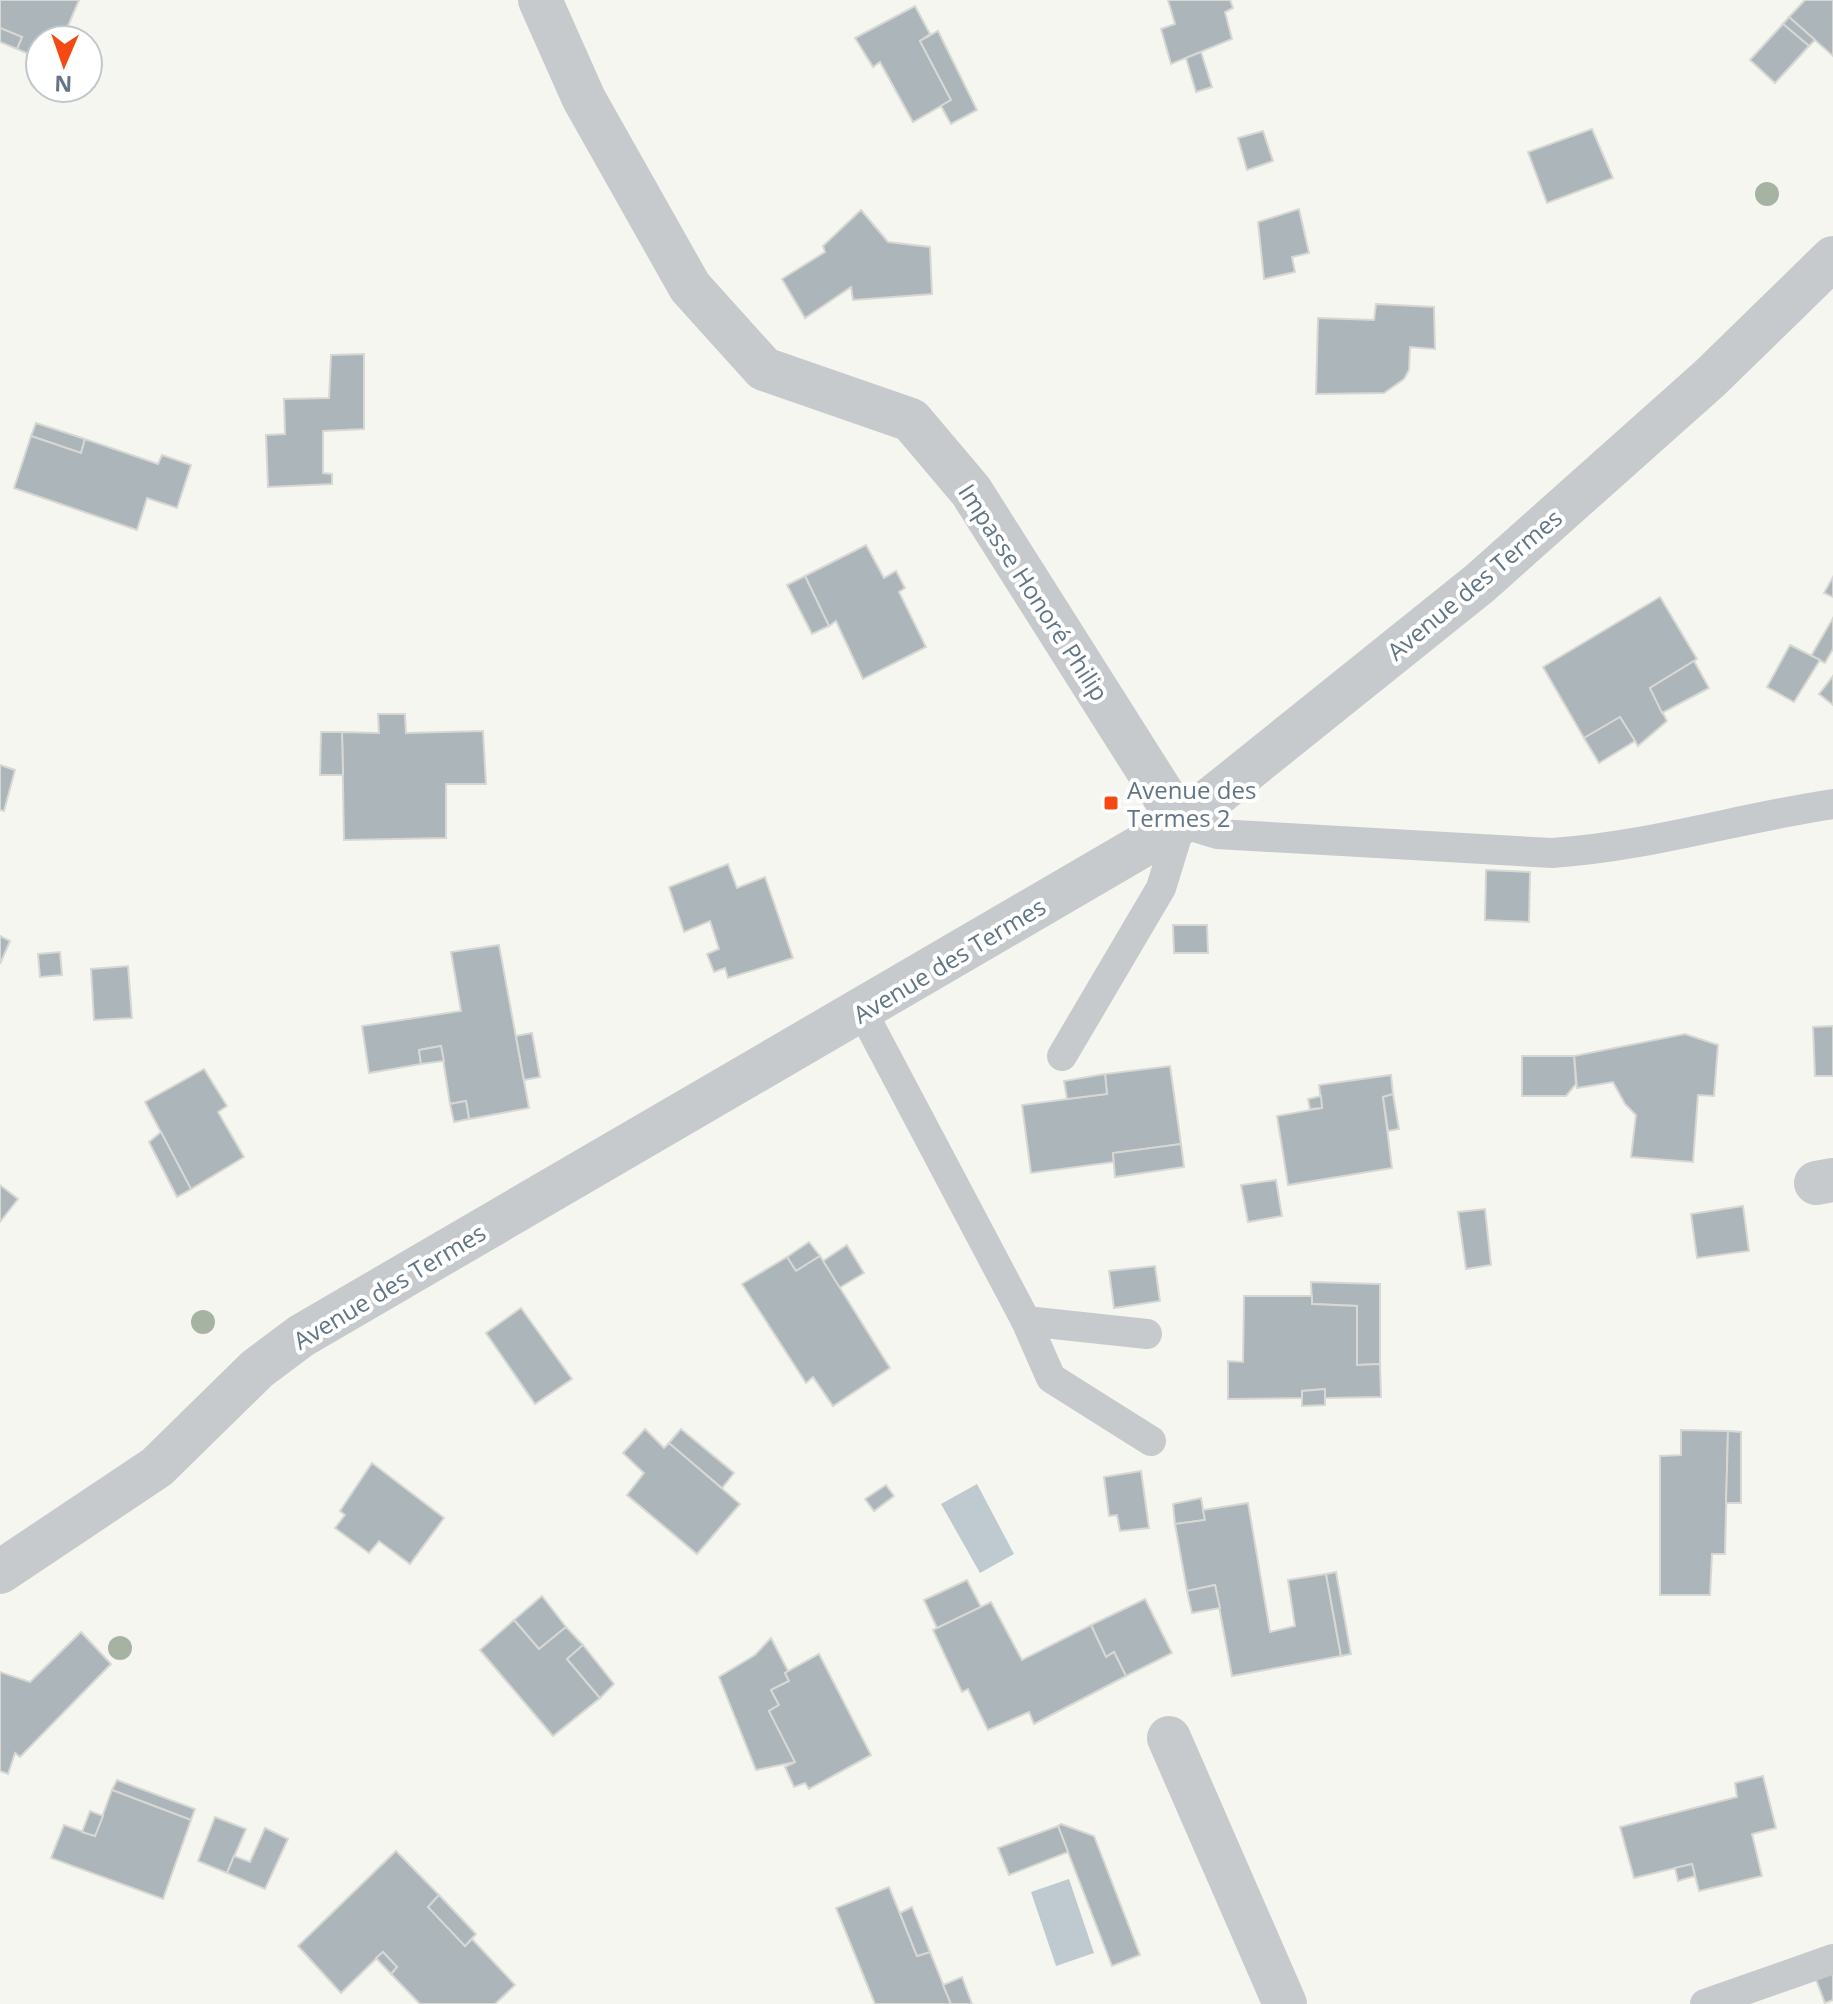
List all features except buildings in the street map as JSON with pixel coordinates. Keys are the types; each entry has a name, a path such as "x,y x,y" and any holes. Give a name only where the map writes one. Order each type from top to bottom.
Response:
{"street":[{"name":"Impasse Honoré Philip","path":"540,0 584,99 690,287 764,369 911,420 971,491 1181,823"},
{"name":"Avenue des Termes","path":"0,1572 157,1467 257,1369 301,1336 1181,823 1480,583 1710,378 1833,258"},
{"path":"1169,1738 1285,2004"}],"lane":[{"path":"1062,1056 1161,888 1181,823 1217,834 1552,853 1597,850 1758,815 1833,804"},
{"path":"862,1011 1026,1321 1051,1378 1151,1441"},
{"path":"1026,1321 1147,1334"},
{"path":"1705,2004 1833,1959"}],"shaded area":[{"path":"977,1484 1014,1554 980,1573 941,1504"},
{"path":"1069,1879 1094,1953 1056,1966 1031,1892"}],"place":[{"name":"Avenue des Termes 2","path":"1111,803"}]}
